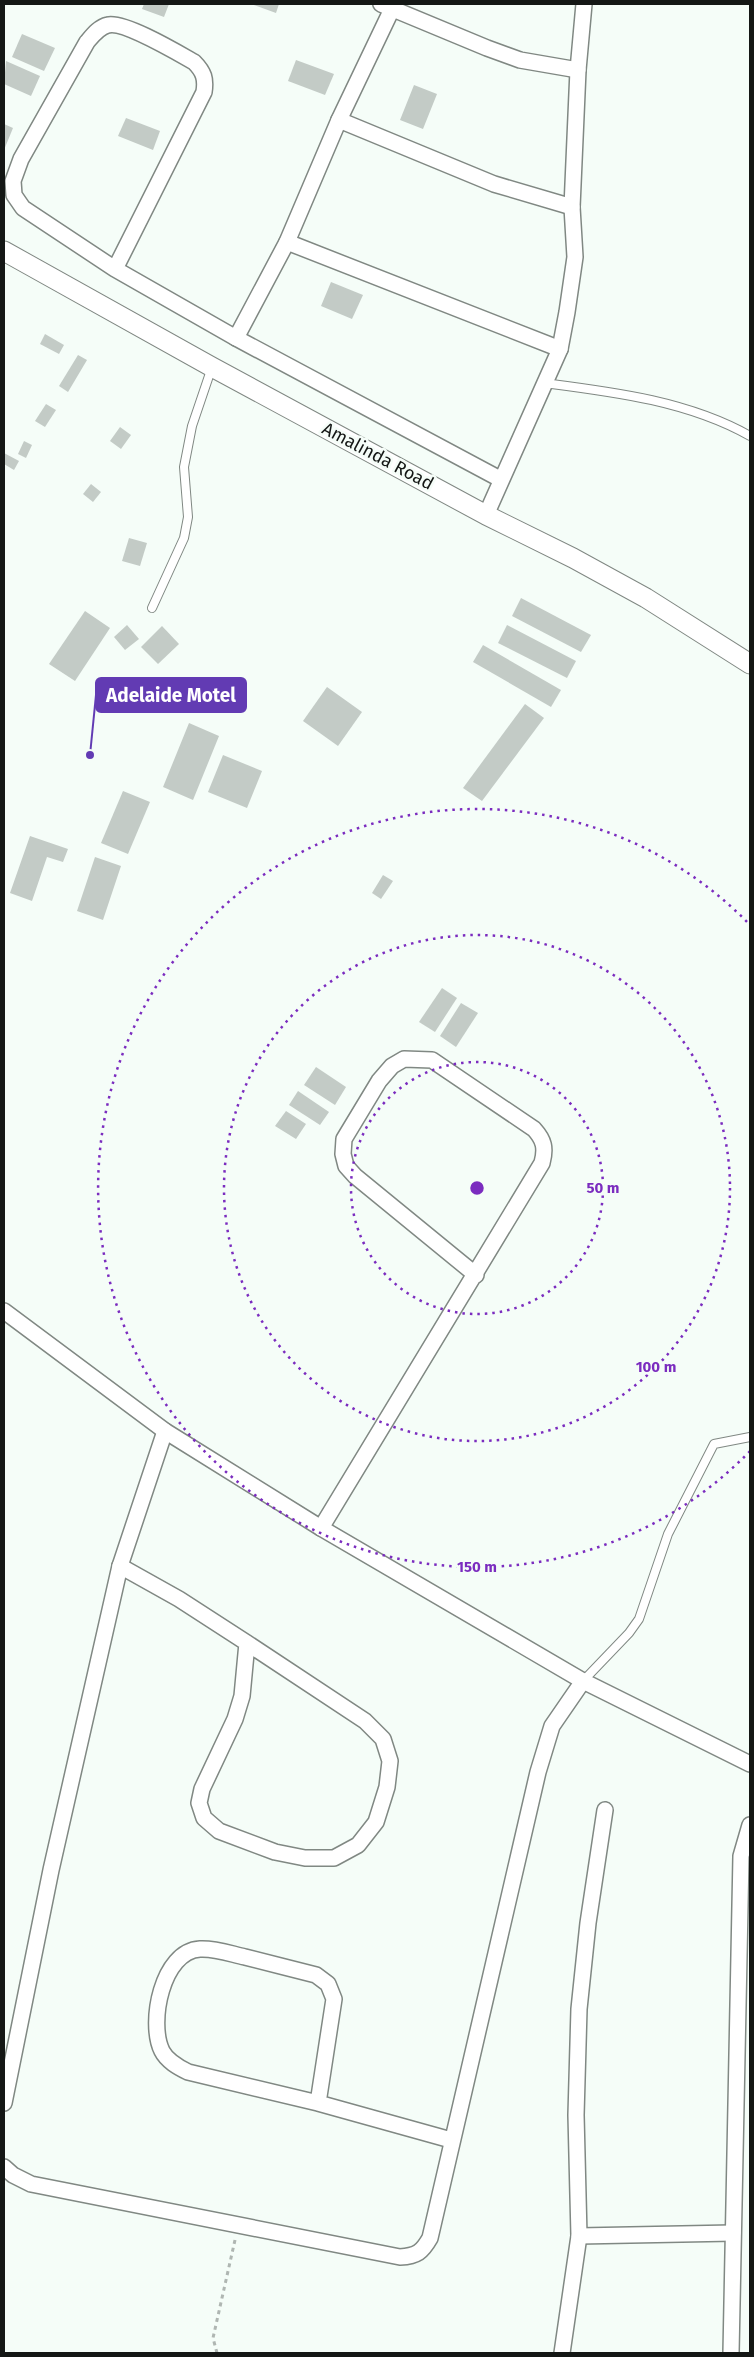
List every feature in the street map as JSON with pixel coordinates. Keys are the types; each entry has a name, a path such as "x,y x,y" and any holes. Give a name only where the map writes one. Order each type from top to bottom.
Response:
{"street":[{"path":"486,515 500,480 560,350 575,257 572,207 578,70 584,4"},
{"path":"236,338 287,242 387,6 520,60 578,70"},
{"path":"114,268 204,92 206,81 202,70 194,62 125,27 109,24 96,31 87,42 21,159 13,181 14,195 22,208 114,268 236,338 500,480"},
{"path":"339,120 494,184 572,207"},
{"path":"287,242 560,350"},
{"name":"Amalinda Road","path":"4,251 212,367 486,515 573,558 646,598 750,664"},
{"path":"321,1528 476,1274 542,1163 546,1152 542,1138 534,1129 432,1060 404,1059 392,1066 379,1081 344,1139 343,1154 346,1166 355,1176 476,1274"},
{"path":"4,1311 165,1431 321,1528 583,1681 750,1764"},
{"path":"4,2103 51,1870 120,1566 165,1431"},
{"path":"120,1566 179,1599 247,1643 365,1721 382,1738 390,1761 387,1787 376,1822 358,1845 334,1858 304,1858 276,1852 219,1831 204,1818 199,1803 202,1789 235,1719 242,1696 247,1643"},
{"path":"4,2167 12,2175 31,2184 400,2257 413,2256 423,2251 430,2238 451,2140 538,1772 552,1726 583,1681"},
{"path":"562,2353 579,2236 576,2095 579,2009 588,1923 605,1810"},
{"path":"732,2353 741,1856 750,1825"},
{"path":"318,2103 334,1999 328,1984 316,1975 222,1951 200,1949 188,1952 176,1961 168,1972 159,1998 158,2032 162,2051 173,2064 188,2072 318,2103 451,2140"},
{"path":"579,2236 733,2233"}],"lane":[{"path":"152,608 184,538 188,517 184,467 192,426 212,367"},
{"path":"544,383 596,390 668,404 730,424 750,436"},
{"path":"583,1681 629,1633 639,1619 668,1534 714,1444 750,1437"}],"path":[{"path":"217,2353 213,2338 238,2225"}],"building":[{"path":"144,4 169,4 164,17 142,9"},
{"path":"251,4 279,4 276,13"},
{"path":"22,34 55,48 44,71 12,57"},
{"path":"296,60 334,74 325,95 288,81"},
{"path":"6,61 40,76 31,96 4,84"},
{"path":"414,85 437,94 423,129 400,120"},
{"path":"126,118 160,131 153,150 118,136"},
{"path":"4,124 13,128 4,150"},
{"path":"331,282 363,295 352,319 321,306"},
{"path":"45,334 64,345 59,354 40,344"},
{"path":"78,355 87,360 68,392 59,386"},
{"path":"46,404 56,410 45,427 35,421"},
{"path":"120,427 131,435 121,449 110,441"},
{"path":"24,441 32,445 26,458 18,454"},
{"path":"4,453 19,461 14,470 4,464"},
{"path":"91,484 101,492 93,502 83,494"},
{"path":"129,538 147,543 140,566 122,561"},
{"path":"521,598 591,635 581,652 512,616"},
{"path":"85,611 110,628 75,681 49,664"},
{"path":"127,625 139,639 125,650 114,637"},
{"path":"507,625 576,661 567,678 498,643"},
{"path":"162,626 179,644 158,664 141,647"},
{"path":"483,645 561,690 551,707 473,662"},
{"path":"327,687 362,712 338,746 303,721"},
{"path":"525,704 544,718 482,801 463,788"},
{"path":"189,723 219,736 193,800 163,787"},
{"path":"223,755 262,771 247,808 208,792"},
{"path":"123,791 150,802 128,854 101,843"},
{"path":"30,836 68,849 63,862 47,857 32,901 10,893"},
{"path":"95,857 121,866 103,920 77,911"},
{"path":"383,875 393,881 381,899 372,893"},
{"path":"442,988 457,998 435,1032 419,1022"},
{"path":"461,1003 478,1013 456,1047 440,1036"},
{"path":"316,1067 346,1087 335,1105 304,1085"},
{"path":"298,1091 329,1112 320,1125 289,1105"},
{"path":"286,1111 306,1124 296,1139 275,1126"}],"place":[{"name":"Adelaide Motel","path":"90,755"}]}
